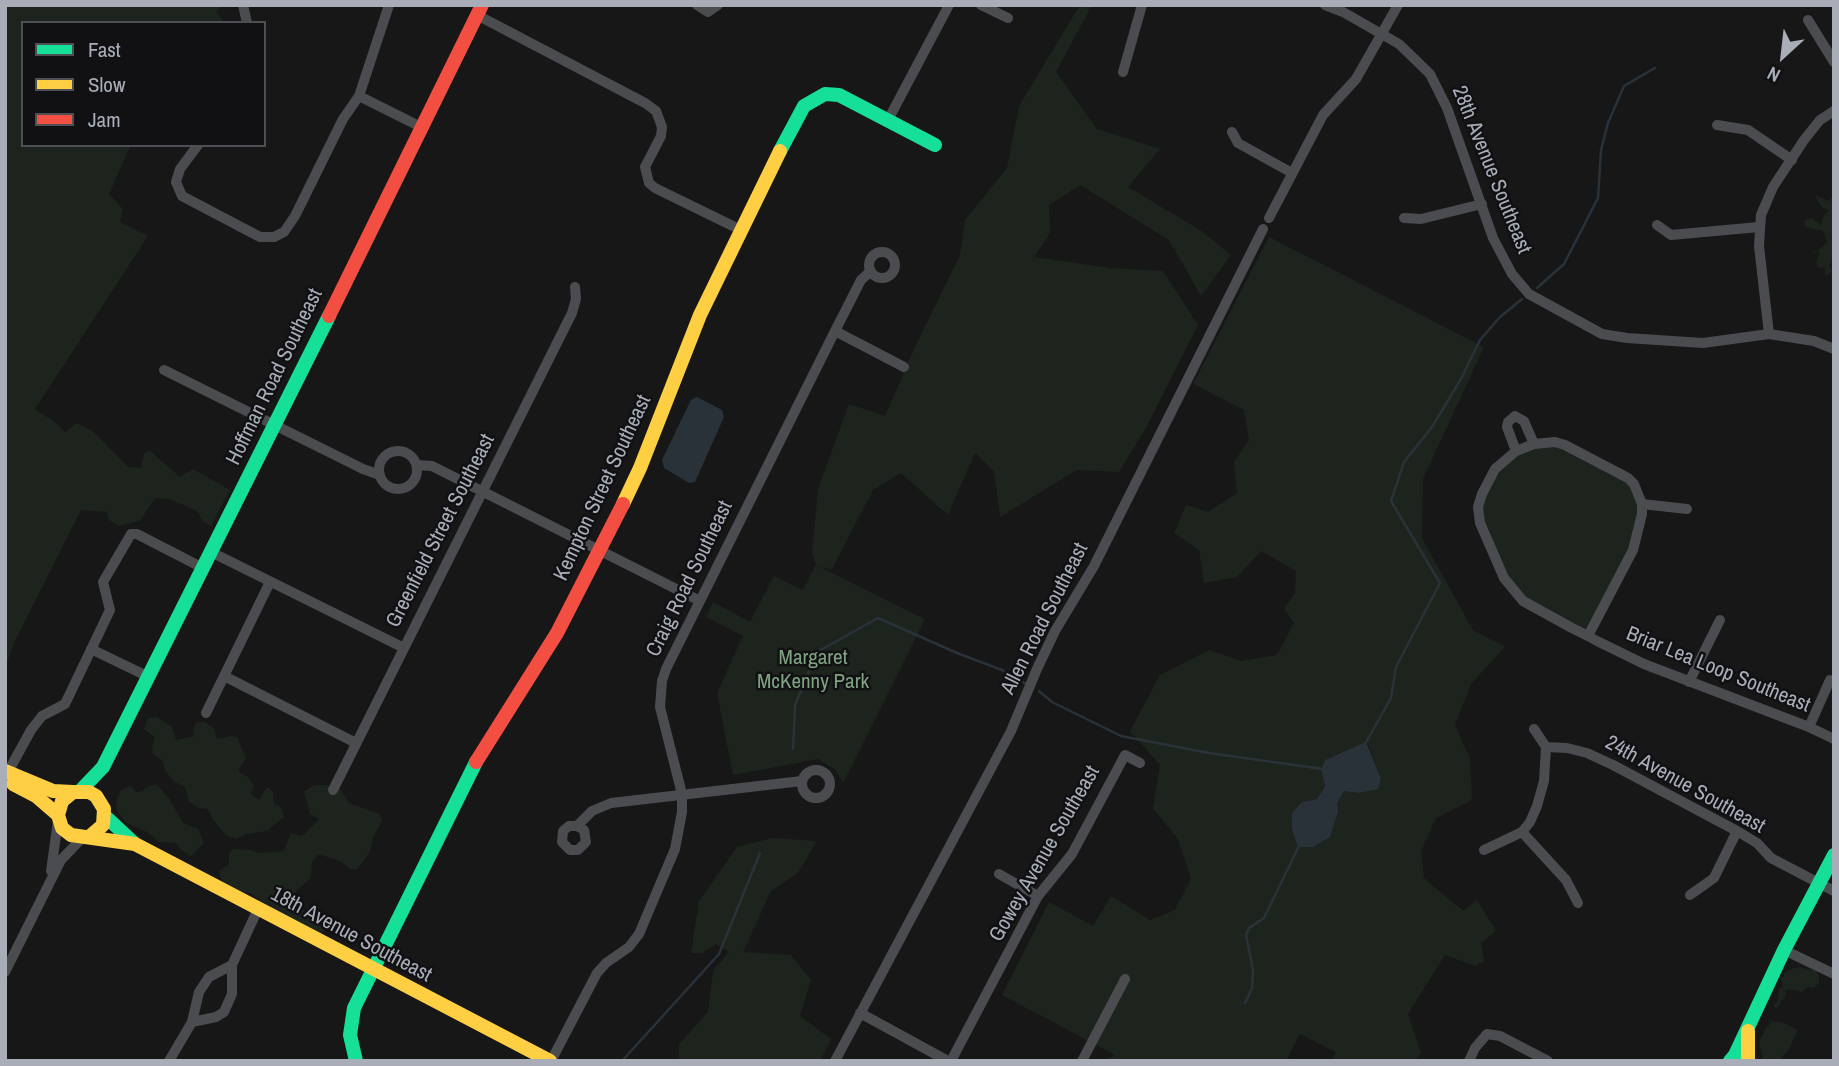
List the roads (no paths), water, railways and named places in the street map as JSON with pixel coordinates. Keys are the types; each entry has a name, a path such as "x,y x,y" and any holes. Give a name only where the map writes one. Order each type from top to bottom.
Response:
{"street":[{"path":"196,147 180,169 176,182 182,196 260,237 274,237 284,232 295,216 343,119 359,96 389,5"},
{"path":"697,5 708,12 718,5"},
{"path":"888,120 949,5"},
{"path":"981,5 1008,18"},
{"path":"1123,72 1142,5"},
{"name":"28th Avenue Southeast","path":"1325,5 1408,50 1430,74 1447,108 1493,237 1519,283 1529,294 1602,334 1703,343 1769,334 1814,341 1834,349"},
{"path":"1269,218 1323,115 1356,79 1398,5"},
{"path":"480,10 656,111 662,127 661,136 645,167 649,183 741,230"},
{"name":"Hoffman Road Southeast","path":"77,791 103,767 480,10"},
{"path":"1808,20 1834,62"},
{"name":"Kempton Street Southeast","path":"356,1061 350,1035 354,1008 475,764 557,633 600,551 640,468 700,315 797,117 813,99 825,94 839,96 935,145"},
{"path":"359,96 421,127"},
{"path":"1769,334 1759,227 1767,199 1811,129 1834,111"},
{"path":"1717,125 1748,130 1792,160"},
{"path":"1232,132 1238,143 1292,173"},
{"path":"1404,218 1421,219 1482,204"},
{"path":"1657,225 1671,235 1759,227"},
{"name":"Allen Road Southeast","path":"835,1061 1011,731 1055,631 1094,566 1263,229"},
{"name":"Craig Road Southeast","path":"550,1061 597,973 629,947 639,934 675,849 682,812 682,794 662,719 660,694 666,669 861,280 871,271"},
{"name":"Greenfield Street Southeast","path":"332,790 572,313 576,299 575,287"},
{"path":"835,331 904,367"},
{"path":"164,370 380,475 389,487 404,489 415,480 417,464"},
{"path":"1516,452 1507,427 1508,422 1515,416 1524,421 1534,444"},
{"name":"Briar Lea Loop Southeast","path":"1642,504 1634,484 1628,478 1555,442 1534,444 1516,452 1495,469 1478,507 1480,523 1504,578 1523,601 1644,664 1809,726 1834,739"},
{"path":"380,475 381,460 393,451 408,453 417,464 432,467 482,491 700,601"},
{"path":"1588,636 1633,550 1642,504 1687,509"},
{"path":"6,774 42,716 65,704 110,610 103,582 131,534 137,534 203,568"},
{"path":"211,552 404,648"},
{"path":"206,712 270,582"},
{"path":"1689,682 1720,620"},
{"path":"91,649 149,677"},
{"path":"224,676 356,743"},
{"path":"1809,726 1830,680"},
{"path":"1484,850 1522,832 1537,806 1544,781 1546,747 1534,729"},
{"name":"24th Avenue Southeast","path":"1546,747 1587,753 1737,831 1757,843 1772,858 1834,891"},
{"name":"Gowey Avenue Southeast","path":"949,1061 1038,896 1072,854 1125,755 1140,763"},
{"name":"Hoffman Road Southeast","path":"103,767 103,809"},
{"path":"5,972 61,860 85,837 100,829 103,809 96,796 77,791 53,791 6,774"},
{"path":"6,774 36,796 58,817 62,828 71,835 85,837"},
{"path":"577,826 592,811 611,803 802,781"},
{"path":"49,884 61,801 77,791"},
{"name":"18th Avenue Southeast","path":"103,809 135,844 550,1061"},
{"path":"1690,895 1714,878 1737,831"},
{"path":"1522,832 1566,880 1578,902"},
{"name":"18th Avenue Southeast","path":"85,837 135,844"},
{"path":"1730,1061 1834,855"},
{"path":"999,874 1038,896"},
{"path":"192,1022 216,1017 224,1012 232,994 232,965 258,909"},
{"path":"1784,950 1834,974"},
{"path":"169,1061 192,1022 199,992 204,984 209,977 232,965"},
{"path":"1082,1061 1125,979"},
{"path":"860,1013 949,1061"},
{"path":"1747,1028 1748,1061"},
{"path":"1469,1061 1475,1048 1487,1034 1500,1036 1548,1061"}],"waterway":[{"path":"1537,288 1564,264 1598,198 1601,150 1608,123 1624,86 1655,68"},
{"path":"1365,744 1391,698 1396,667 1440,583 1391,501 1404,462 1432,427 1461,379 1480,340 1500,317 1522,299"},
{"path":"793,749 795,705 817,652 878,618 1002,670 1026,684"},
{"path":"1039,691 1052,702 1121,736 1209,753 1323,769"},
{"path":"1245,1003 1252,988 1253,970 1246,935 1249,928 1264,918 1299,846"},
{"path":"622,1061 719,954 760,853"}],"park label":[{"name":"Margaret McKenny Park","path":"813,670"}]}
